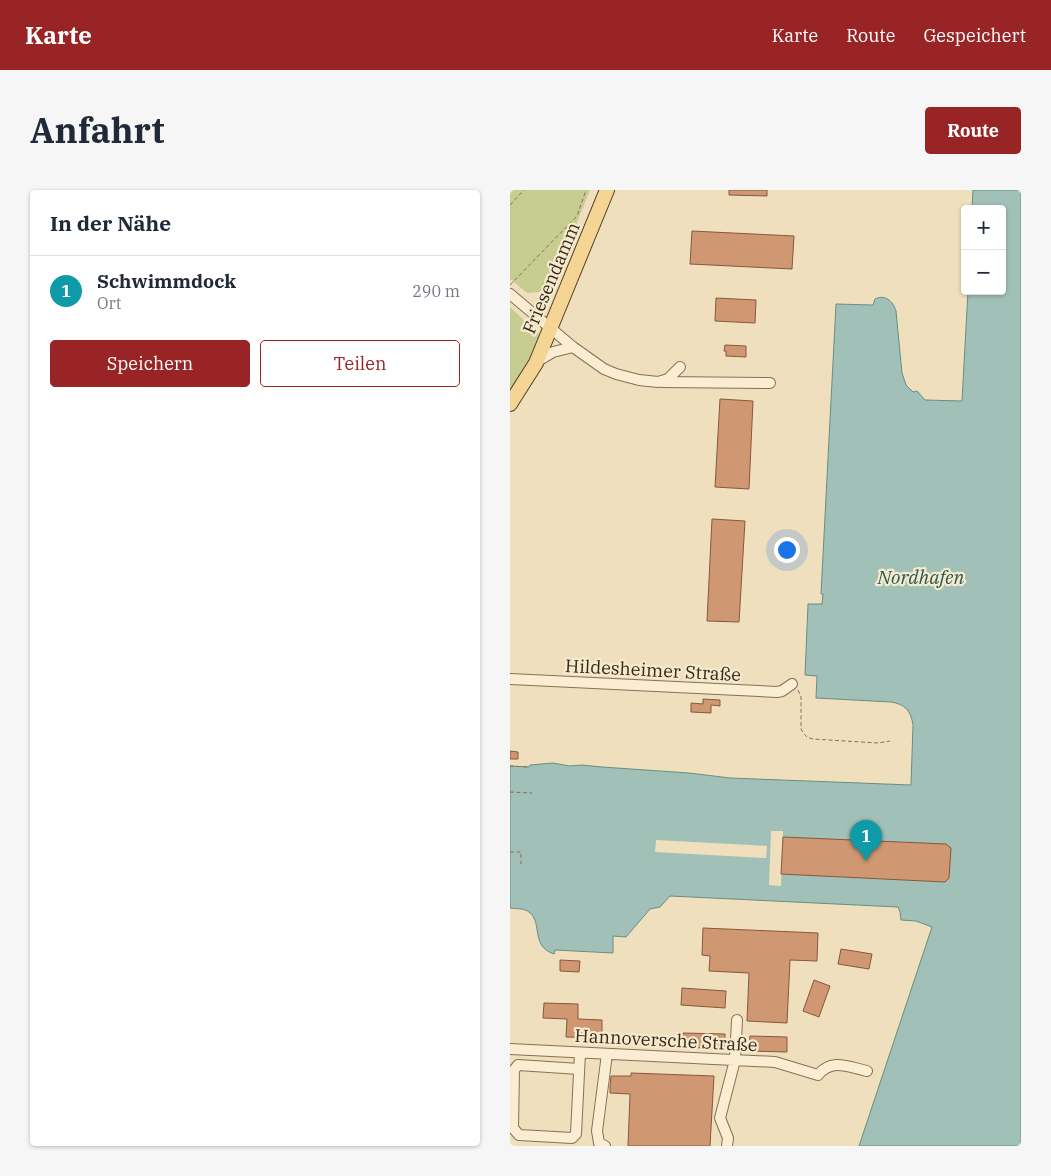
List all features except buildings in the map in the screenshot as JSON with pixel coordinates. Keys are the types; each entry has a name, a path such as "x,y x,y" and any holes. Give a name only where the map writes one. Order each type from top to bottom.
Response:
{"main road":[{"name":"Friesendamm","path":"510,404 536,363 608,190"}],"street":[{"path":"510,294 573,347 604,369 616,374 639,380 658,382 770,383"},
{"path":"536,363 553,352 573,347"},
{"path":"658,382 668,379 680,367"},
{"name":"Hildesheimer Straße","path":"510,679 777,692 792,684"},
{"path":"727,1146 728,1138 720,1118 735,1060 737,1020"},
{"name":"Hannoversche Straße","path":"510,1049 775,1062 818,1074 830,1065 840,1065 866,1071"},
{"path":"580,1052 580,1069 576,1134 572,1138 519,1135 513,1128 514,1070 518,1065 580,1069"},
{"path":"605,1146 600,1143 597,1131 608,1054"}],"path":[{"path":"510,206 524,190"},
{"path":"510,285 577,216 586,190"},
{"path":"536,317 554,289"},
{"path":"792,684 801,694 801,729 805,736 813,739 878,743 890,741"},
{"path":"510,766 529,767"},
{"path":"510,792 532,793"},
{"path":"510,852 521,852 521,864"}],"green space":[{"path":"510,190 590,190 577,222 578,229 553,285 543,292 527,293 510,279"},
{"path":"510,307 539,334 537,351 510,401"}],"water":[{"name":"Nordhafen","path":"973,190 1021,190 1021,1146 859,1146 932,927 916,921 901,920 898,907 670,896 660,907 650,909 626,937 613,936 613,953 555,950 554,954 547,950 539,940 533,916 522,909 510,908 510,766 529,767 530,765 553,763 570,766 582,765 689,773 730,778 911,785 913,725 907,709 900,704 891,702 816,698 817,676 805,675 808,604 822,604 823,594 821,594 836,304 873,305 875,299 882,297 888,299 896,311 902,373 906,385 913,392 917,391 925,400 962,401 968,295 1006,295 1006,205 972,205"}],"pier":[{"path":"771,831 783,831 781,886 769,885"},
{"path":"656,840 767,846 766,858 655,852"}],"place":[{"name":"Schwimmdock","path":"866,861"}]}
